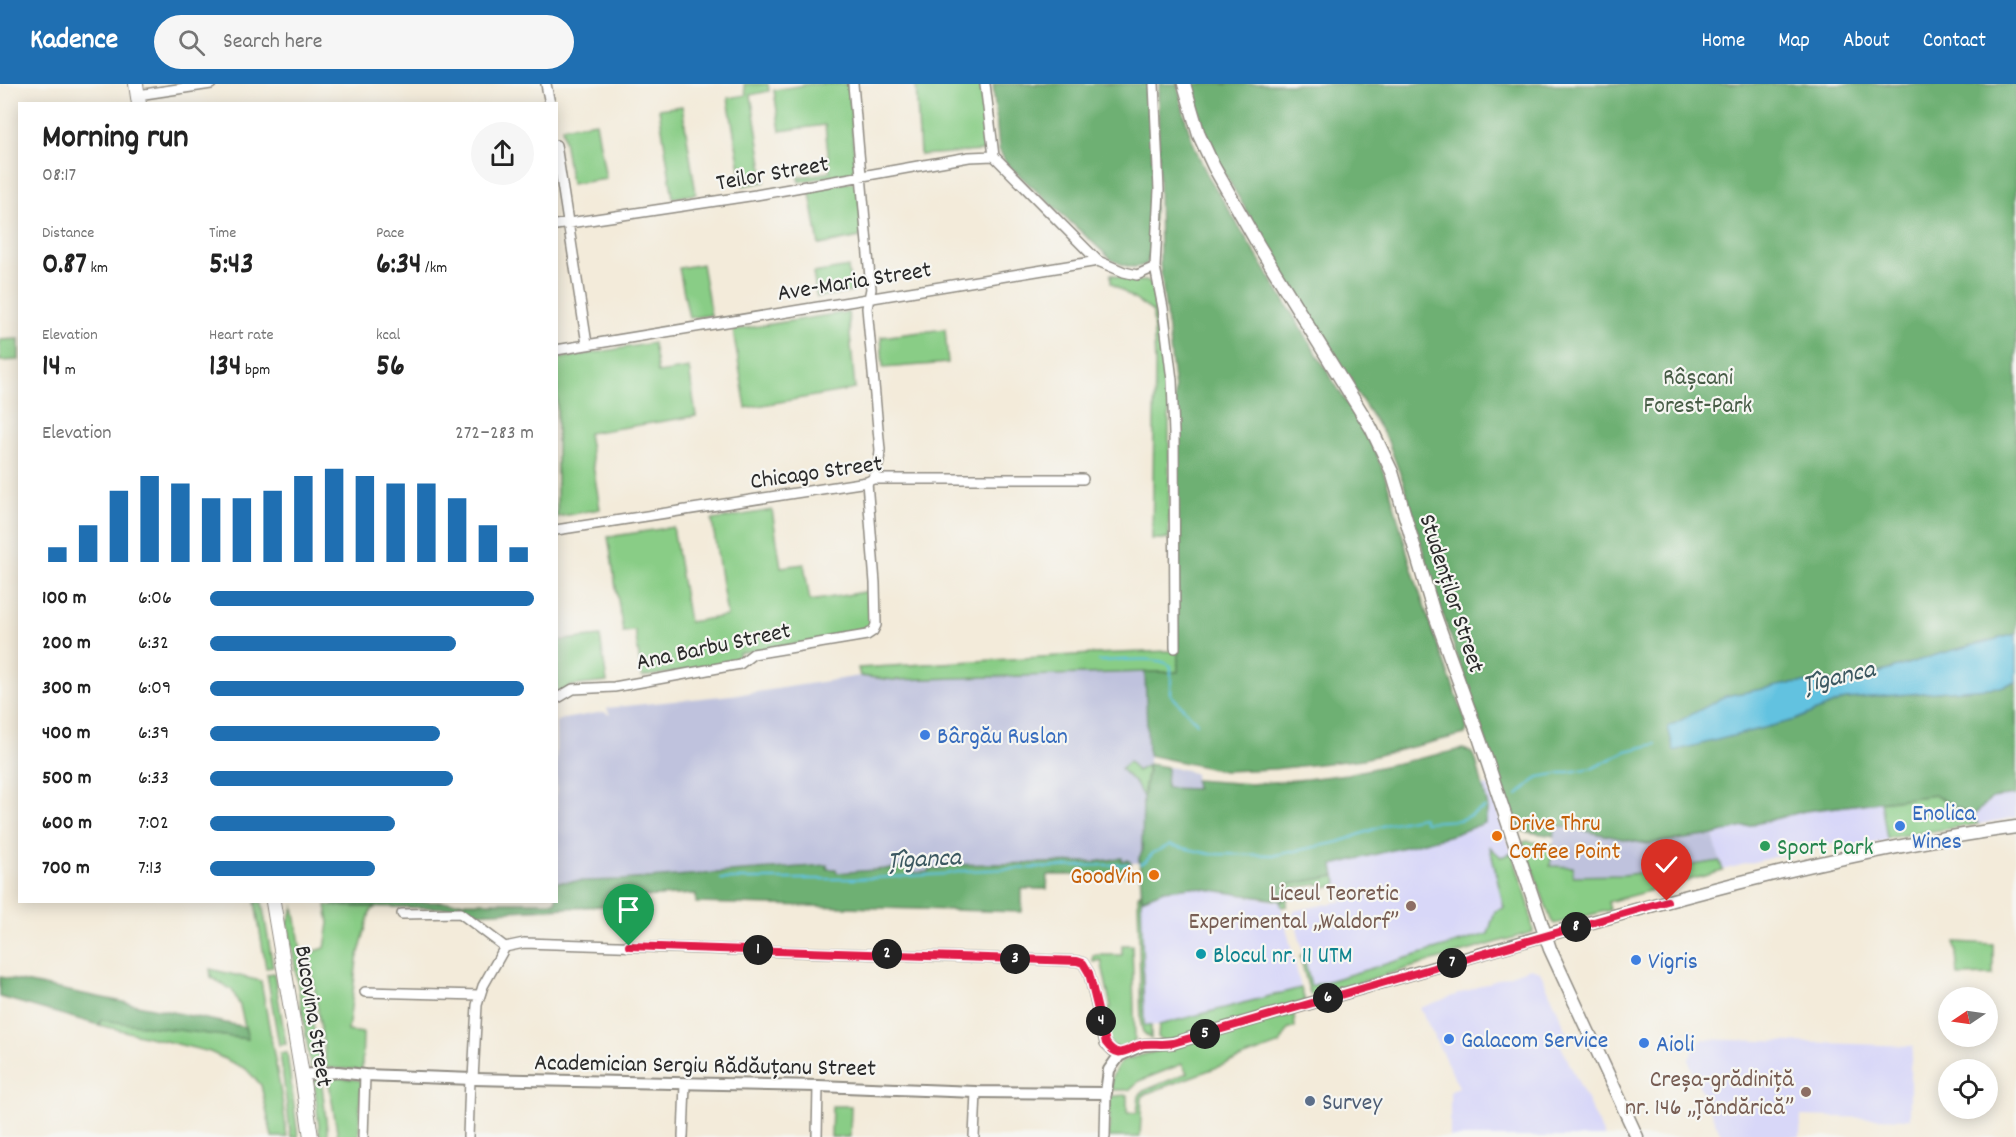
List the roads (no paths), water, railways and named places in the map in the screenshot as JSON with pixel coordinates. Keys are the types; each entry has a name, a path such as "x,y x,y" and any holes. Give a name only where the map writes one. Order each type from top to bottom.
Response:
{"main road":[{"name":"Studenților Street","path":"1184,84 1199,135 1214,167 1259,246 1371,428 1386,457 1433,610 1480,740 1546,936 1567,990 1636,1137"},
{"path":"1546,936 1667,901 1803,866 1903,845 2016,827"},
{"name":"Bucovina Street","path":"273,903 311,1137"}],"street":[{"path":"138,94 211,84"},
{"path":"546,84 550,102"},
{"path":"853,84 871,289 867,308 880,450 879,462 870,480"},
{"path":"985,84 994,156 1098,261 1137,275 1155,267"},
{"path":"1154,84 1159,190 1155,267 1163,308 1172,381 1174,434 1175,648"},
{"name":"Teilor Street","path":"558,225 756,195 969,157 994,156"},
{"path":"558,157 587,344"},
{"name":"Ave-Maria Street","path":"558,350 1098,261"},
{"name":"Chicago Street","path":"558,530 870,480 1083,479"},
{"name":"Ana Barbu Street","path":"558,698 573,689 614,687 740,664 753,654 867,635 873,631 876,625 870,480"},
{"path":"402,914 460,913 506,947"},
{"path":"1105,1137 1109,1070 1124,1053 1143,1044 1173,1043 1546,936"},
{"path":"468,1137 479,995 506,947 524,943 1077,961 1083,963 1089,973 1106,1043 1113,1051 1124,1053"},
{"path":"365,992 479,995"},
{"name":"Academician Sergiu Rădăuțanu Street","path":"302,1075 338,1072 471,1079 818,1086 976,1092 1107,1093"},
{"path":"363,1137 365,1075"},
{"path":"683,1137 685,1084"},
{"path":"817,1137 818,1086"},
{"path":"974,1137 976,1092"}],"water":[{"path":"2016,634 2016,682 2000,687 1845,699 1795,720 1674,751 1668,727 1726,696 1788,684 1860,679 1939,654"}],"waterway":[{"path":"1099,661 1137,659 1156,661 1171,666 1171,695 1197,723"},
{"name":"Țîganca","path":"1518,795 1538,777 1593,768 1626,751 1656,744"},
{"name":"Țîganca","path":"1140,864 1153,853 1170,845 1210,854 1276,855 1339,842 1388,824 1422,817 1425,822 1460,820 1485,808"},
{"name":"Țîganca","path":"721,879 854,879 947,874 963,871 1129,864"}],"place":[{"name":"Bârgău Ruslan","path":"925,735"},
{"name":"Enolica Wines","path":"1900,826"},
{"name":"Drive Thru Coffee Point","path":"1497,836"},
{"name":"Sport Park","path":"1765,846"},
{"name":"GoodVin","path":"1154,875"},
{"name":"Liceul Teoretic Experimental „Waldorf”","path":"1411,906"},
{"name":"Blocul nr. 11 UTM","path":"1201,954"},
{"name":"Vigris","path":"1636,960"},
{"name":"Galacom Service","path":"1449,1039"},
{"name":"Aioli","path":"1644,1043"},
{"name":"Creșa-grădiniță nr. 146 „Țăndărică”","path":"1806,1092"},
{"name":"Survey","path":"1310,1101"}],"park label":[{"name":"Râșcani Forest-Park","path":"1698,390"}]}
